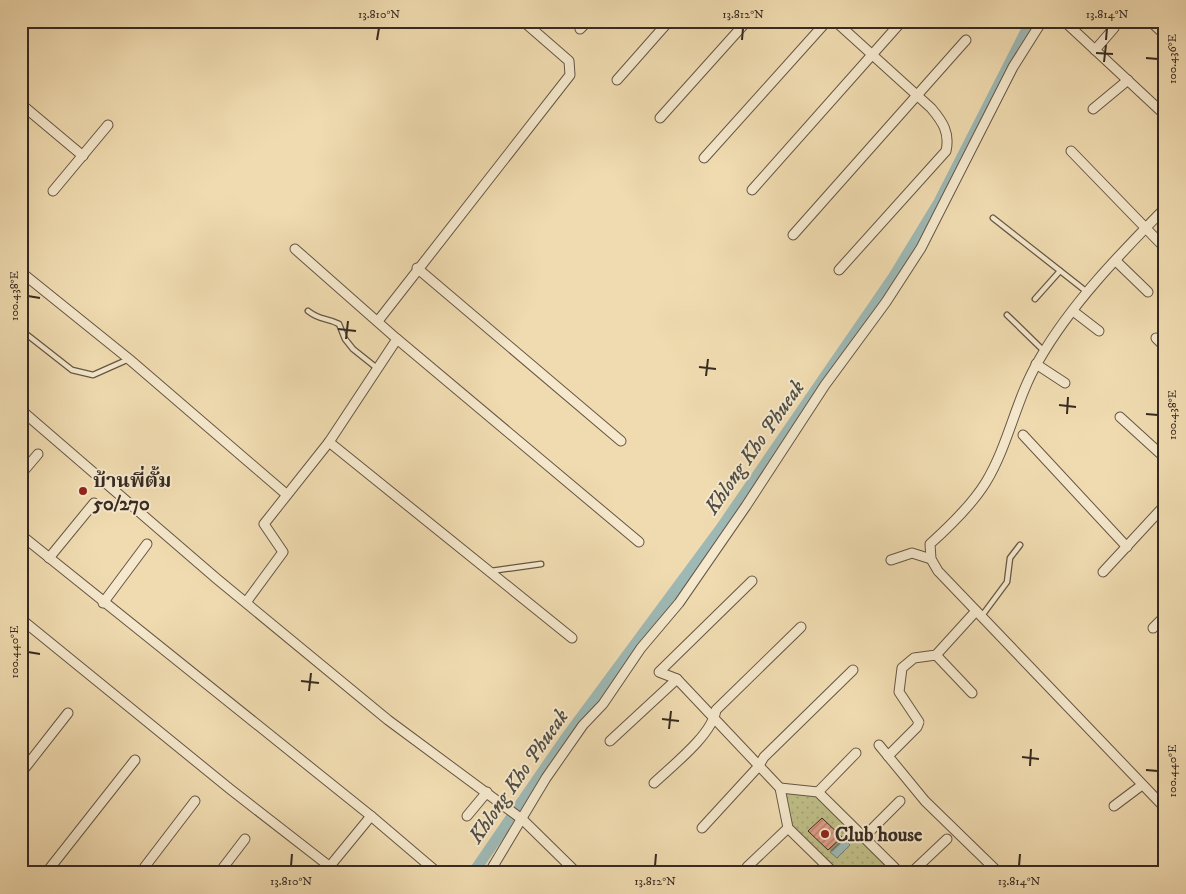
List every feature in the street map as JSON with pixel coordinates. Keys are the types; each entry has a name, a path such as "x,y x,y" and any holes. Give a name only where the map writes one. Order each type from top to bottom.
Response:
{"street":[{"path":"378,321 417,268 570,75 568,60 523,21"},
{"path":"580,29 588,21"},
{"path":"617,80 669,21"},
{"path":"660,118 747,21"},
{"path":"704,158 827,21"},
{"path":"835,21 918,96 945,124 948,142 946,152 839,270"},
{"path":"752,190 902,21"},
{"path":"489,873 546,778 583,725 602,704 641,648 679,602 746,506 812,404 886,302 921,248 1013,67 1042,21"},
{"path":"1064,21 1165,115"},
{"path":"1095,50 1114,28 1115,21"},
{"path":"1150,21 1165,35"},
{"path":"793,235 966,40"},
{"path":"1093,110 1128,80"},
{"path":"21,104 83,156"},
{"path":"53,192 108,125"},
{"path":"1071,152 1144,229 1165,248"},
{"path":"1165,208 1088,293 1044,351 1036,364 986,482 948,528 930,544 931,559 938,571 1165,808"},
{"path":"295,249 398,340 639,542"},
{"path":"1116,262 1148,292"},
{"path":"417,268 621,440"},
{"path":"21,272 129,358 286,494"},
{"path":"1073,311 1099,331"},
{"path":"1156,338 1165,347"},
{"path":"247,601 283,552 264,524 329,442 398,340"},
{"path":"1036,364 1065,383"},
{"path":"21,410 217,579 247,601 388,720 521,818 577,873"},
{"path":"1120,417 1165,458"},
{"path":"1023,435 1127,547"},
{"path":"329,442 572,638"},
{"path":"21,474 38,454"},
{"path":"49,558 94,502"},
{"path":"1103,572 1165,505"},
{"path":"21,535 438,873"},
{"path":"103,602 147,544"},
{"path":"891,560 912,553 931,559"},
{"path":"752,581 659,672 678,679 758,767 780,788 788,828 832,872"},
{"path":"888,756 917,727 919,722 899,692 902,668 914,658 936,655 978,614"},
{"path":"1153,628 1165,616"},
{"path":"21,620 230,790 338,873"},
{"path":"654,783 702,737 715,718 716,710 801,627"},
{"path":"936,655 972,693"},
{"path":"702,828 758,767 764,757 852,670"},
{"path":"610,741 678,679"},
{"path":"21,773 68,713"},
{"path":"879,745 924,801 999,873"},
{"path":"818,792 856,753"},
{"path":"46,873 135,760"},
{"path":"1114,806 1142,784"},
{"path":"780,788 818,792 900,873"},
{"path":"467,816 487,792"},
{"path":"140,873 195,801"},
{"path":"864,837 900,801"},
{"path":"330,866 370,816"},
{"path":"747,867 788,828"},
{"path":"219,873 245,839"},
{"path":"911,873 947,839"}],"lane":[{"path":"993,218 1088,293"},
{"path":"1035,300 1060,271"},
{"path":"308,311 318,319 327,319 339,324 353,349 378,369"},
{"path":"1007,315 1044,351"},
{"path":"21,330 72,370 93,375 129,358"},
{"path":"978,614 1007,582 1010,558 1020,545"},
{"path":"491,572 541,564"}],"shaded area":[{"path":"780,788 818,792 900,873 834,873 788,828"}],"water":[{"path":"844,839 850,845 837,858 830,852"}],"building":[{"name":"Club house","path":"822,818 842,837 828,850 808,831"}],"waterway":[{"name":"Khlong Kho Phueak","path":"473,873 565,739 721,528 894,276 939,202 1031,21"}],"place":[{"name":"บ้านพี่ตั้ม 50/270","path":"83,491"},
{"name":"Club house","path":"825,834"}]}
